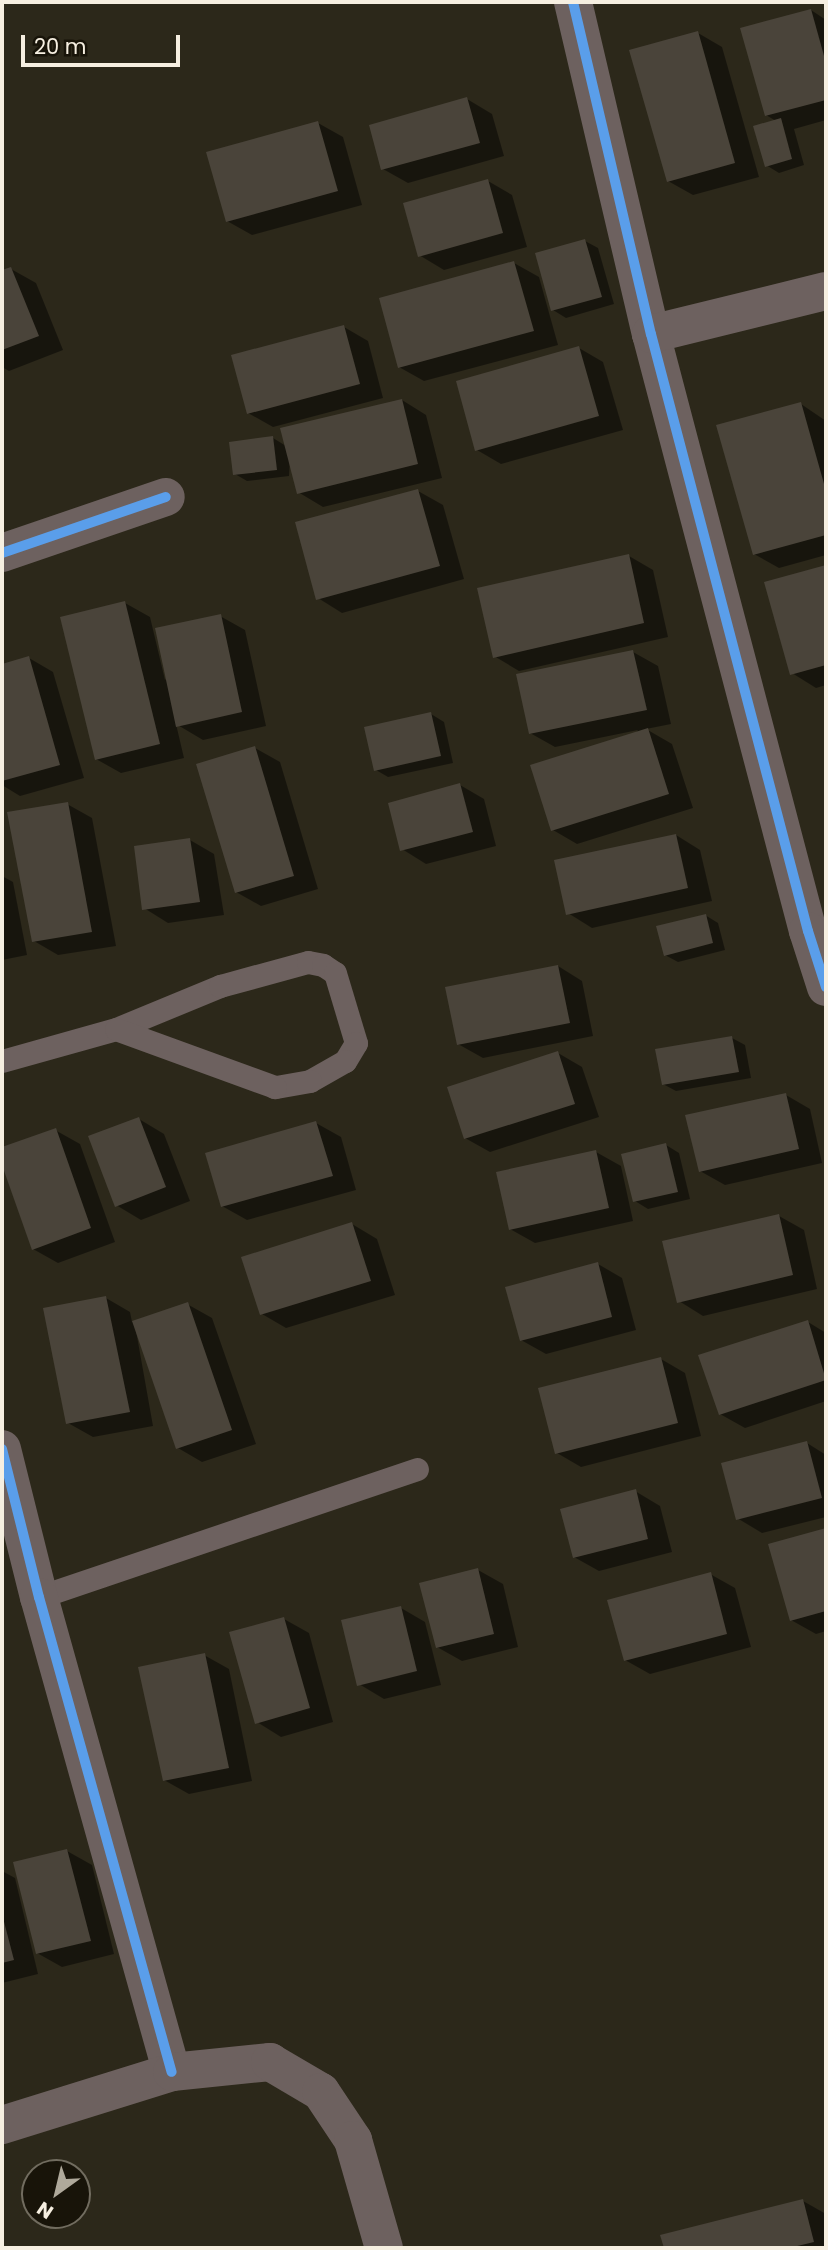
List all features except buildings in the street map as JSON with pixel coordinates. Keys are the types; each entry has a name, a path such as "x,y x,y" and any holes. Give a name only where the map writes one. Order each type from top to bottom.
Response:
{"street":[{"path":"573,2 651,334 808,931 826,987"},
{"path":"651,334 826,291"},
{"path":"2,553 166,497"},
{"path":"2,1449 39,1597 172,2073"},
{"path":"2,2125 172,2073 270,2062 321,2092 353,2140 384,2248"}],"lane":[{"path":"2,1061 116,1029 220,986 308,962 323,965 335,973 356,1043 345,1060 310,1081 275,1087 116,1029"},
{"path":"39,1597 417,1469"}],"cycle path":[{"path":"573,2 651,334 808,931 826,987"},
{"path":"2,553 166,497"},
{"path":"2,1449 39,1597 172,2072"}]}
